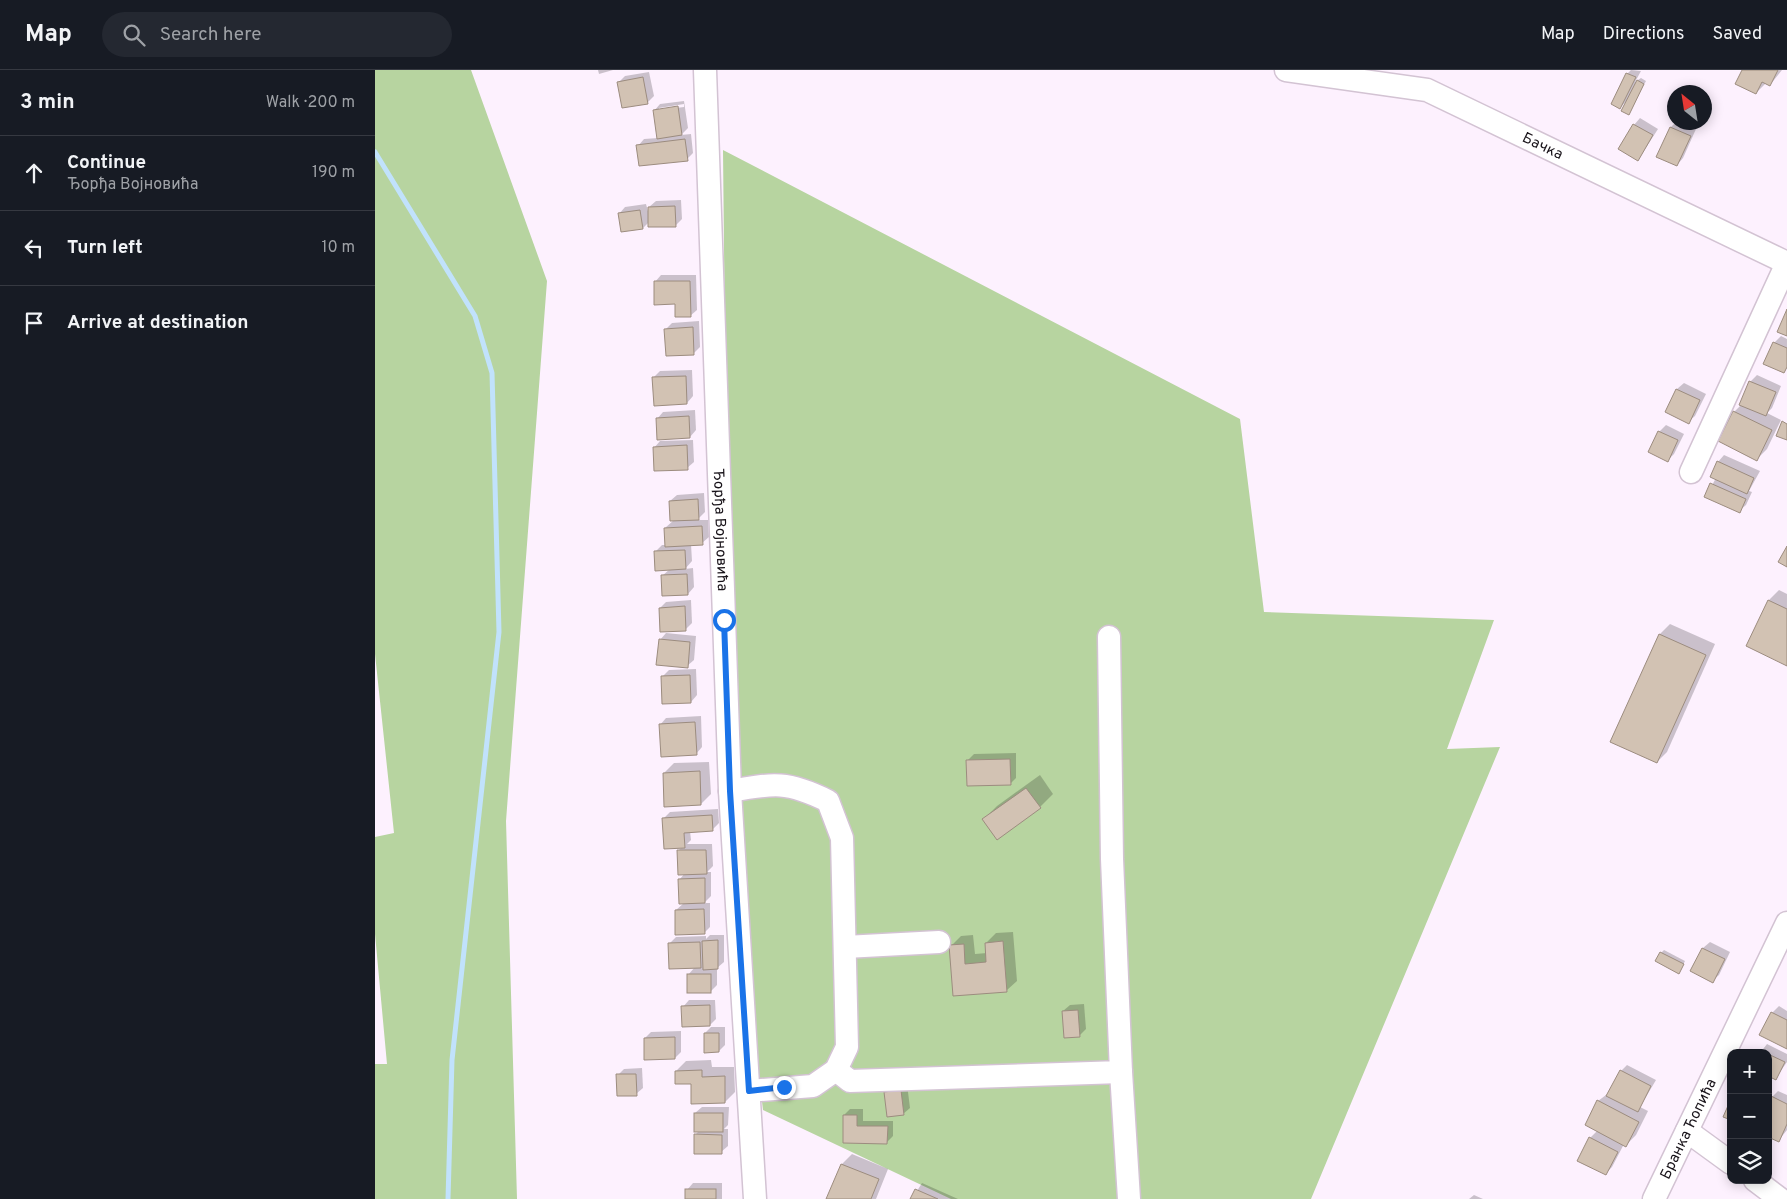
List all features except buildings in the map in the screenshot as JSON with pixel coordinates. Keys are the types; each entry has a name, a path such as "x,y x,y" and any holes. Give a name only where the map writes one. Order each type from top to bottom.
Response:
{"street":[{"name":"Ђорђа Војновића","path":"705,70 730,791 755,1199"},
{"name":"Бачка","path":"1286,70 1427,90 1787,263"},
{"path":"1691,472 1787,263"},
{"path":"1109,637 1112,860 1121,1072 1129,1199"},
{"path":"730,791 771,783 802,788 828,801 842,838 847,1047 835,1070 813,1086 749,1091"},
{"name":"Бранка Ћопића","path":"1653,1199 1787,923"},
{"path":"845,947 939,942"},
{"path":"835,1070 850,1081 1121,1072"},
{"path":"1687,1131 1727,1160"},
{"path":"1760,1184 1781,1199"}],"green space":[{"path":"375,70 471,70 547,281 506,821 517,1199 375,1199 375,1064 387,1064 375,934 375,837 394,833 375,654"},
{"path":"723,150 1240,419 1264,612 1494,620 1447,749 1500,747 1311,1199 951,1199 763,1110 730,831"}],"waterway":[{"path":"375,152 475,316 492,373 499,632 452,1060 448,1199"}],"route":[{"path":"724,620 730,791 749,1091 784,1087"}]}
